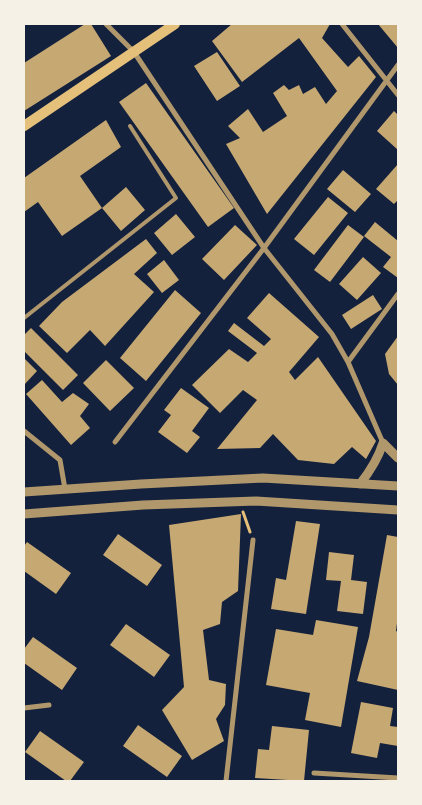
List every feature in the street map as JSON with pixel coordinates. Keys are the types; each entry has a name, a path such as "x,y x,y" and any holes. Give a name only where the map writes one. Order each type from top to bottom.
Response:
{"main road":[{"path":"24,126 175,24"}],"street":[{"path":"106,24 134,52 264,248 332,334 348,362 384,443 398,458"},
{"path":"342,24 398,95"},
{"path":"115,442 264,248 398,64"},
{"path":"348,362 398,294"},
{"path":"24,431 60,460 65,489"},
{"path":"360,484 376,463 384,443"},
{"path":"24,492 263,478 398,486"},
{"path":"24,514 143,505 243,501 398,510"},
{"path":"226,781 253,540"},
{"path":"24,708 49,704"},
{"path":"314,773 398,778"}],"lane":[{"path":"24,318 176,198 130,126"}],"path":[{"path":"243,501 243,515 253,540"}],"building":[{"path":"85,24 91,24 111,56 24,111 24,63"},
{"path":"232,24 330,24 322,38 348,67 359,56 376,77 267,214 226,144 240,138 228,126 248,109 263,132 287,116 273,93 284,85 289,90 299,85 303,94 315,87 326,104 337,91 299,38 242,82 212,41"},
{"path":"378,24 398,24 398,48"},
{"path":"217,52 240,86 217,101 194,66"},
{"path":"146,83 234,208 208,227 119,102"},
{"path":"394,111 398,115 398,150 377,131"},
{"path":"106,120 121,147 80,176 102,208 62,236 38,202 24,212 24,178"},
{"path":"398,164 398,200 394,204 376,189"},
{"path":"343,170 371,194 355,212 327,189"},
{"path":"126,187 145,210 121,231 102,208"},
{"path":"328,197 348,213 314,255 294,239"},
{"path":"176,214 195,237 172,255 154,233"},
{"path":"375,222 398,241 398,278 383,267 391,257 364,236"},
{"path":"235,225 257,245 224,280 202,259"},
{"path":"348,225 364,237 330,282 314,270"},
{"path":"146,239 157,253 134,274 154,292 105,346 90,330 67,353 39,326 62,302"},
{"path":"363,257 381,273 357,300 339,284"},
{"path":"164,260 179,280 162,293 147,274"},
{"path":"175,290 201,313 146,381 120,358"},
{"path":"269,293 319,337 289,372 295,380 318,357 376,441 366,459 352,447 334,464 298,460 273,434 260,448 217,449 257,400 243,390 220,413 192,385 229,349 248,362 257,353 228,331 234,323 264,346 271,339 247,318"},
{"path":"373,295 382,309 351,329 342,315"},
{"path":"31,328 78,375 63,390 24,351 24,335"},
{"path":"398,336 398,385 389,374 385,354"},
{"path":"24,358 37,371 24,385"},
{"path":"106,360 134,388 110,411 83,383"},
{"path":"42,380 62,402 73,393 89,404 80,416 90,428 71,445 26,394"},
{"path":"181,388 209,408 192,431 200,437 187,453 158,432 171,415 164,410"},
{"path":"241,514 238,591 222,602 220,624 203,630 209,680 226,684 225,705 216,719 224,741 192,760 162,710 184,687 169,525"},
{"path":"296,521 320,524 306,614 271,609 276,578 286,580"},
{"path":"118,534 162,565 147,586 103,555"},
{"path":"387,535 398,537 398,615 396,631 398,632 398,690 357,681 369,637"},
{"path":"27,542 71,573 56,594 24,571 24,546"},
{"path":"329,552 354,555 351,580 367,582 363,614 337,611 341,581 326,580"},
{"path":"316,620 358,627 341,727 305,720 310,693 266,685 276,629 313,635"},
{"path":"126,624 170,655 154,677 110,645"},
{"path":"33,637 77,668 62,690 24,663 24,649"},
{"path":"361,702 393,708 390,726 398,727 398,746 380,743 377,758 351,753"},
{"path":"138,725 182,756 167,777 123,746"},
{"path":"272,726 309,730 304,781 255,778 258,749 269,750"},
{"path":"40,731 84,762 70,781 66,781 25,752"}]}
